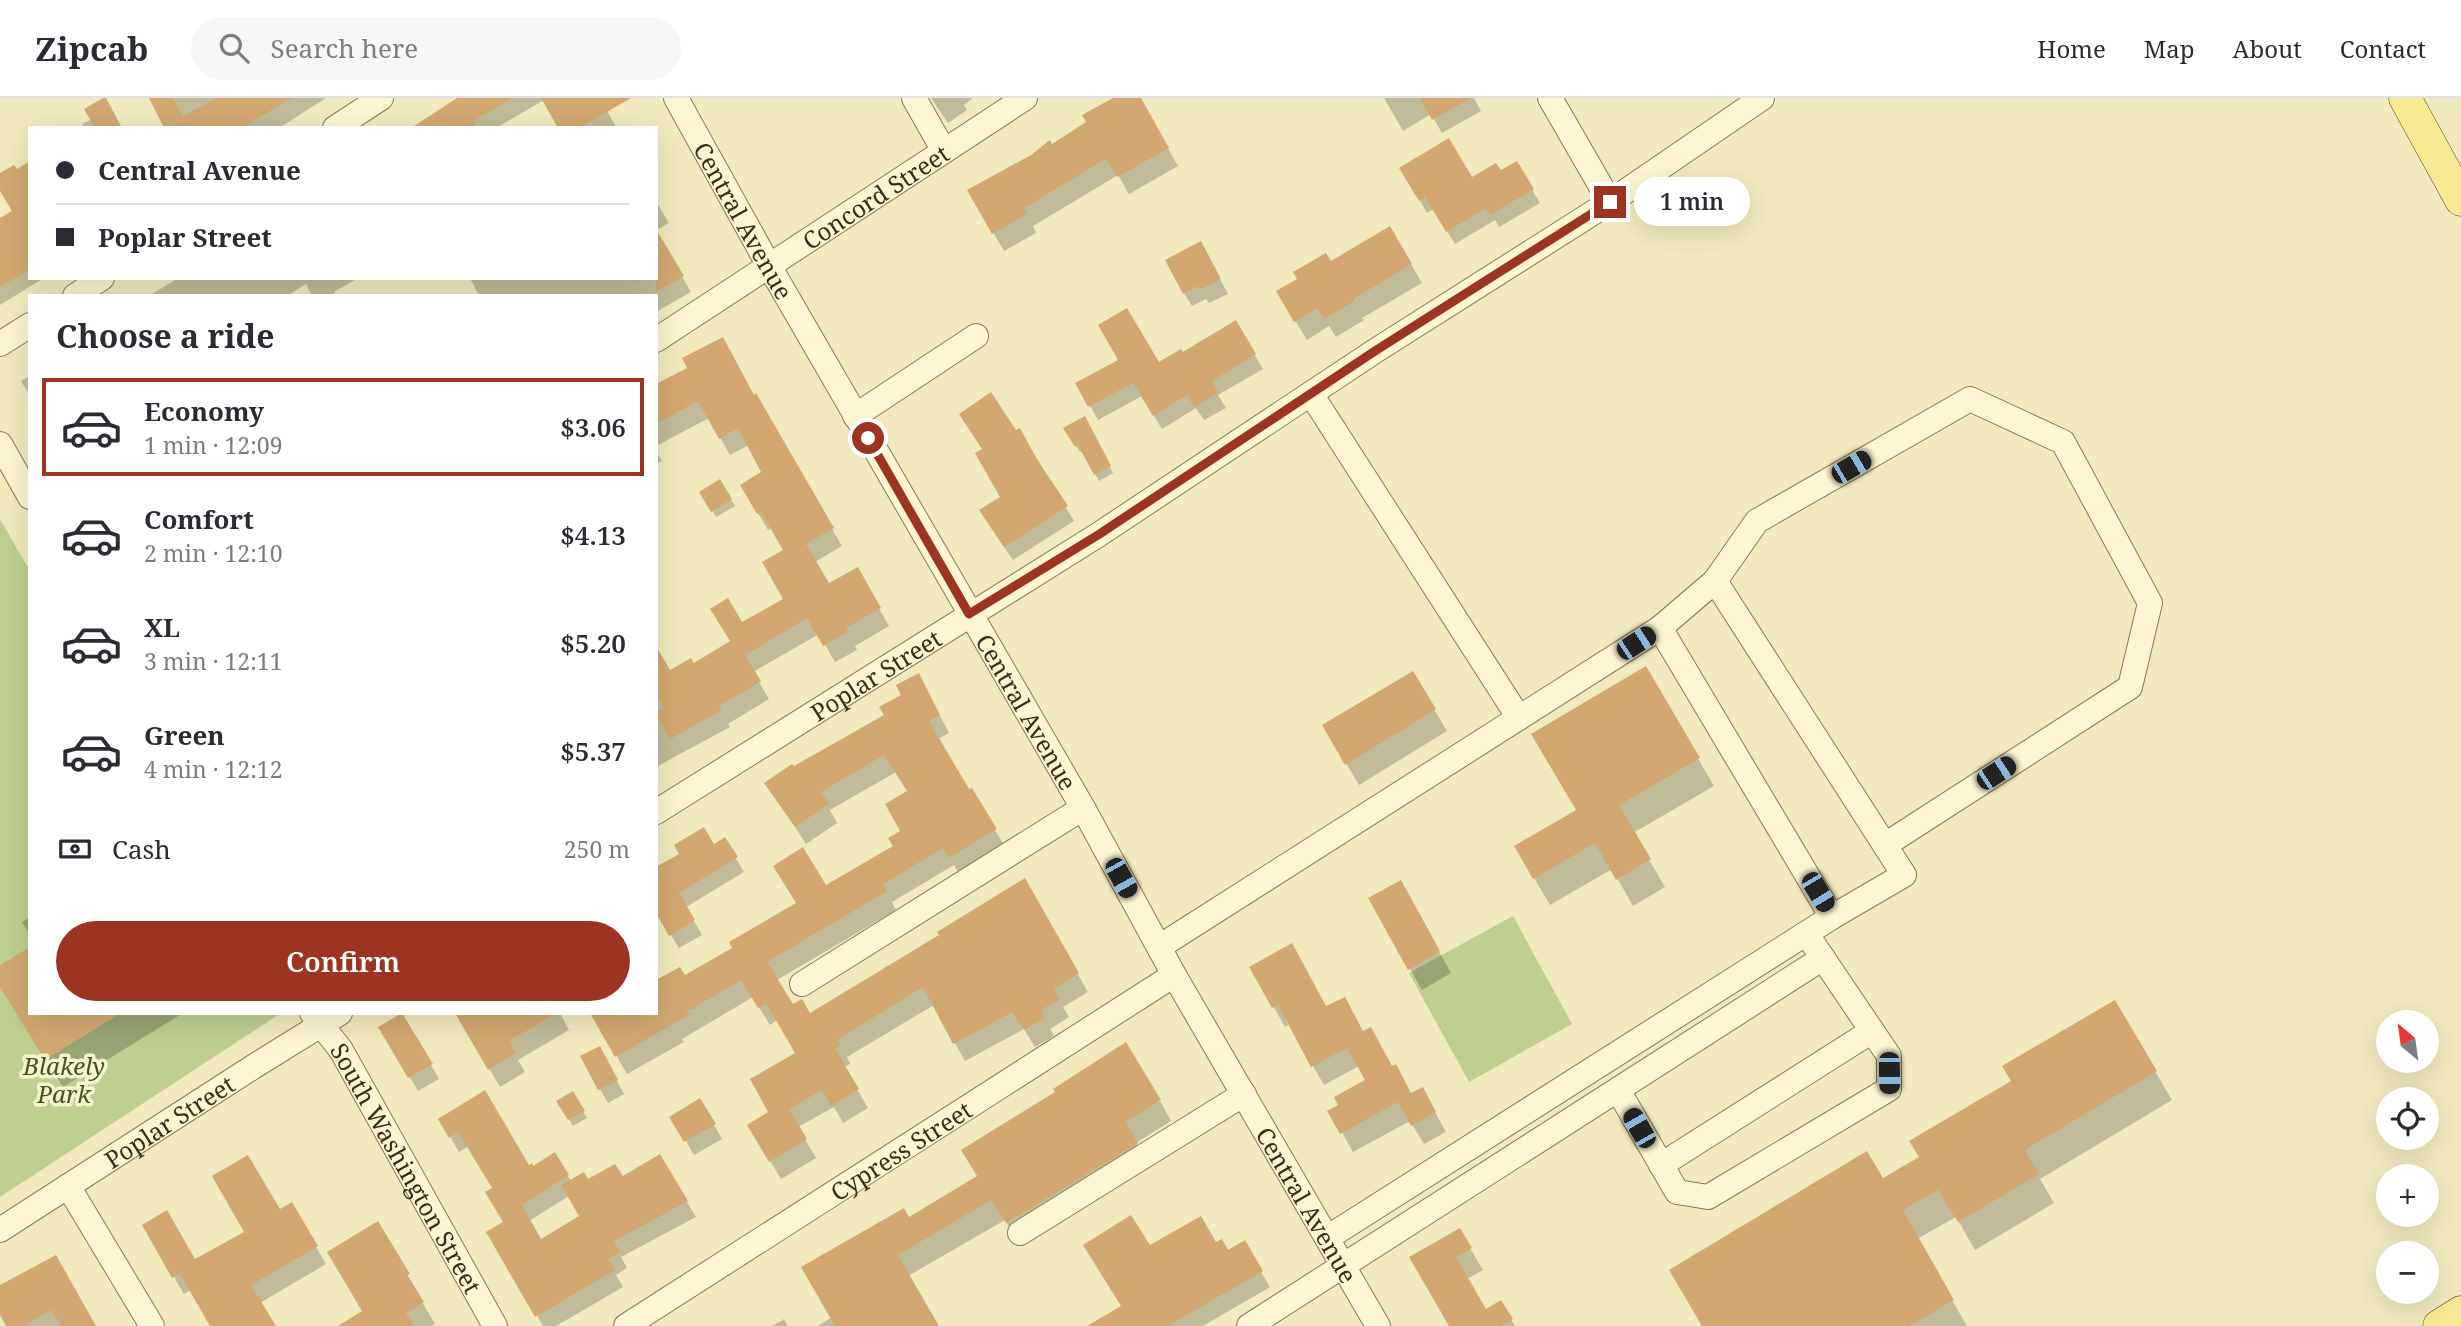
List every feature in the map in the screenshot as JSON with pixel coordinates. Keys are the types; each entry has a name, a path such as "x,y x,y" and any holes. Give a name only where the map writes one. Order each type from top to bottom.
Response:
{"main road":[{"path":"2405,98 2461,200"},
{"path":"2439,1326 2461,1312"}],"street":[{"path":"338,126 381,98"},
{"name":"Central Avenue","path":"676,98 855,416 1083,808 1174,975 1378,1326"},
{"path":"915,98 944,151"},
{"name":"Concord Street","path":"658,339 768,264 1025,98"},
{"path":"1550,98 1610,202"},
{"name":"Poplar Street","path":"658,810 1098,535 1610,202 1762,98"},
{"path":"78,294 99,280"},
{"path":"0,344 28,326"},
{"path":"855,416 976,336"},
{"path":"1311,394 1519,718"},
{"path":"1159,947 1660,628 1716,581 1756,522 1970,399 2063,442 2150,603 2130,687 1885,845"},
{"path":"0,444 28,493"},
{"path":"1327,1238 1832,916 1904,874 1716,581"},
{"path":"1660,628 1832,916"},
{"path":"802,984 1083,808"},
{"path":"1618,1090 1677,1192 1708,1197 1889,1089 1889,1056 1806,933"},
{"path":"1249,1326 1823,958"},
{"name":"Cypress Street","path":"626,1326 1174,975"},
{"name":"Poplar Street","path":"0,1230 324,1017"},
{"name":"South Washington Street","path":"324,1017 495,1326"},
{"path":"1661,1166 1872,1031"},
{"path":"1649,1033 1667,1059"},
{"path":"1020,1233 1244,1094"},
{"path":"68,1186 152,1326"}],"green space":[{"name":"Blakely Park","path":"0,519 28,568 28,1015 278,1015 0,1197"},
{"path":"1513,916 1572,1024 1469,1082 1409,973"}],"building":[{"path":"106,98 121,126 94,126 84,109"},
{"path":"149,98 173,98 183,116 217,98 292,98 245,126 163,126"},
{"path":"457,98 513,98 473,121 476,126 414,126"},
{"path":"541,98 631,98 582,126 557,126"},
{"path":"1113,98 1141,98 1169,148 1117,177 1106,159 1024,208 1027,214 992,234 967,190 1031,155 1050,140 1052,144 1086,122 1082,115"},
{"path":"1420,98 1471,98 1432,120"},
{"path":"1449,138 1472,177 1496,163 1501,170 1517,161 1534,189 1490,215 1486,208 1446,232 1425,197 1419,201 1399,168"},
{"path":"28,162 28,270 0,287 0,218 12,211 0,191 0,173 14,165 17,169"},
{"path":"1390,226 1412,264 1324,319 1317,308 1294,322 1276,291 1297,279 1293,272 1326,253 1331,261"},
{"path":"658,232 684,276 656,292 658,280"},
{"path":"1201,241 1221,279 1199,290 1197,286 1183,294 1165,260"},
{"path":"1127,308 1159,362 1181,349 1183,352 1236,320 1256,354 1212,381 1219,393 1194,407 1187,395 1153,416 1133,383 1088,407 1075,383 1118,360 1098,325"},
{"path":"723,337 754,395 756,393 834,528 806,544 829,583 858,567 881,608 846,628 848,632 823,646 807,618 745,655 761,681 719,706 722,710 670,739 658,718 658,711 664,708 658,698 658,649 670,670 691,658 694,663 730,641 710,609 728,598 742,622 783,599 762,562 783,550 761,512 757,514 740,485 761,472 738,428 719,439 698,401 658,423 658,383 687,368 682,358"},
{"path":"991,392 1016,430 1020,428 1068,506 1004,547 979,510 1000,497 975,453 982,449 959,414"},
{"path":"1085,416 1111,466 1094,475 1078,445 1075,447 1063,428"},
{"path":"720,479 732,499 711,512 699,492"},
{"path":"1646,666 1700,758 1619,805 1651,859 1616,880 1595,843 1533,879 1514,846 1576,810 1531,734"},
{"path":"1413,671 1436,709 1345,765 1322,725"},
{"path":"919,673 940,715 929,721 969,789 972,788 997,829 948,858 943,848 883,884 887,891 767,962 793,1004 802,999 810,1013 939,935 937,932 1025,878 1079,973 1054,989 1060,999 1041,1010 1045,1017 1024,1030 1012,1012 953,1044 923,987 838,1039 841,1045 835,1049 859,1089 831,1106 822,1090 789,1109 807,1139 769,1162 747,1125 768,1112 750,1079 795,1053 766,1003 758,1008 741,980 685,1013 692,1013 615,1057 591,1015 658,1015 658,979 680,967 685,975 732,948 729,942 796,903 773,866 803,847 826,885 893,846 888,838 900,831 885,804 907,791 884,755 821,792 829,804 795,827 764,783 792,764 794,766 884,715 879,707 901,695 896,685"},
{"path":"704,827 714,844 725,837 738,857 679,893 695,920 669,936 658,917 658,866 679,854 674,845"},
{"path":"1401,880 1440,951 1408,970 1368,898"},
{"path":"1292,943 1326,1006 1345,997 1363,1031 1371,1027 1392,1066 1396,1064 1411,1093 1423,1087 1436,1112 1411,1126 1398,1102 1340,1134 1327,1111 1338,1105 1334,1097 1365,1080 1347,1048 1311,1067 1278,1005 1272,1008 1249,967"},
{"path":"28,948 28,1015 118,1015 45,1060 0,987 0,965"},
{"path":"2115,1000 2157,1071 2025,1150 2039,1174 1958,1222 1938,1190 1903,1210 1954,1300 1909,1326 1702,1326 1669,1270 1867,1151 1883,1178 1919,1157 1909,1141 2011,1081 2002,1066"},
{"path":"403,1015 433,1064 408,1078 378,1027"},
{"path":"456,1015 553,1015 509,1041 516,1053 488,1070"},
{"path":"1126,1042 1161,1100 1125,1122 1138,1143 1006,1223 991,1200 898,1255 939,1326 835,1326 801,1267 904,1208 909,1217 977,1176 961,1150 1055,1092 1053,1089"},
{"path":"600,1046 618,1080 598,1090 580,1056"},
{"path":"485,1090 529,1165 532,1163 533,1166 555,1152 569,1175 522,1205 541,1239 579,1216 561,1185 584,1172 588,1179 615,1164 623,1176 660,1154 688,1201 614,1241 620,1252 608,1259 615,1270 535,1317 486,1232 503,1222 485,1192 492,1188 458,1132 449,1138 438,1119"},
{"path":"573,1091 585,1111 568,1120 556,1101"},
{"path":"700,1098 716,1124 684,1142 669,1117"},
{"path":"248,1155 280,1209 292,1202 318,1246 251,1285 276,1326 210,1326 180,1274 172,1278 142,1225 167,1210 195,1259 244,1232 212,1176"},
{"path":"1131,1215 1150,1245 1201,1216 1216,1242 1222,1239 1228,1250 1245,1240 1263,1271 1167,1326 1087,1326 1121,1306 1083,1245"},
{"path":"378,1221 424,1302 406,1313 414,1326 338,1326 362,1311 327,1252"},
{"path":"1460,1228 1472,1248 1456,1257 1486,1309 1501,1300 1513,1319 1501,1326 1449,1326 1409,1257"},
{"path":"56,1255 96,1326 61,1326 52,1310 23,1326 6,1326 0,1315 0,1285"}],"route":[{"path":"868,438 969,614 1098,535 1375,351 1610,202"}]}
